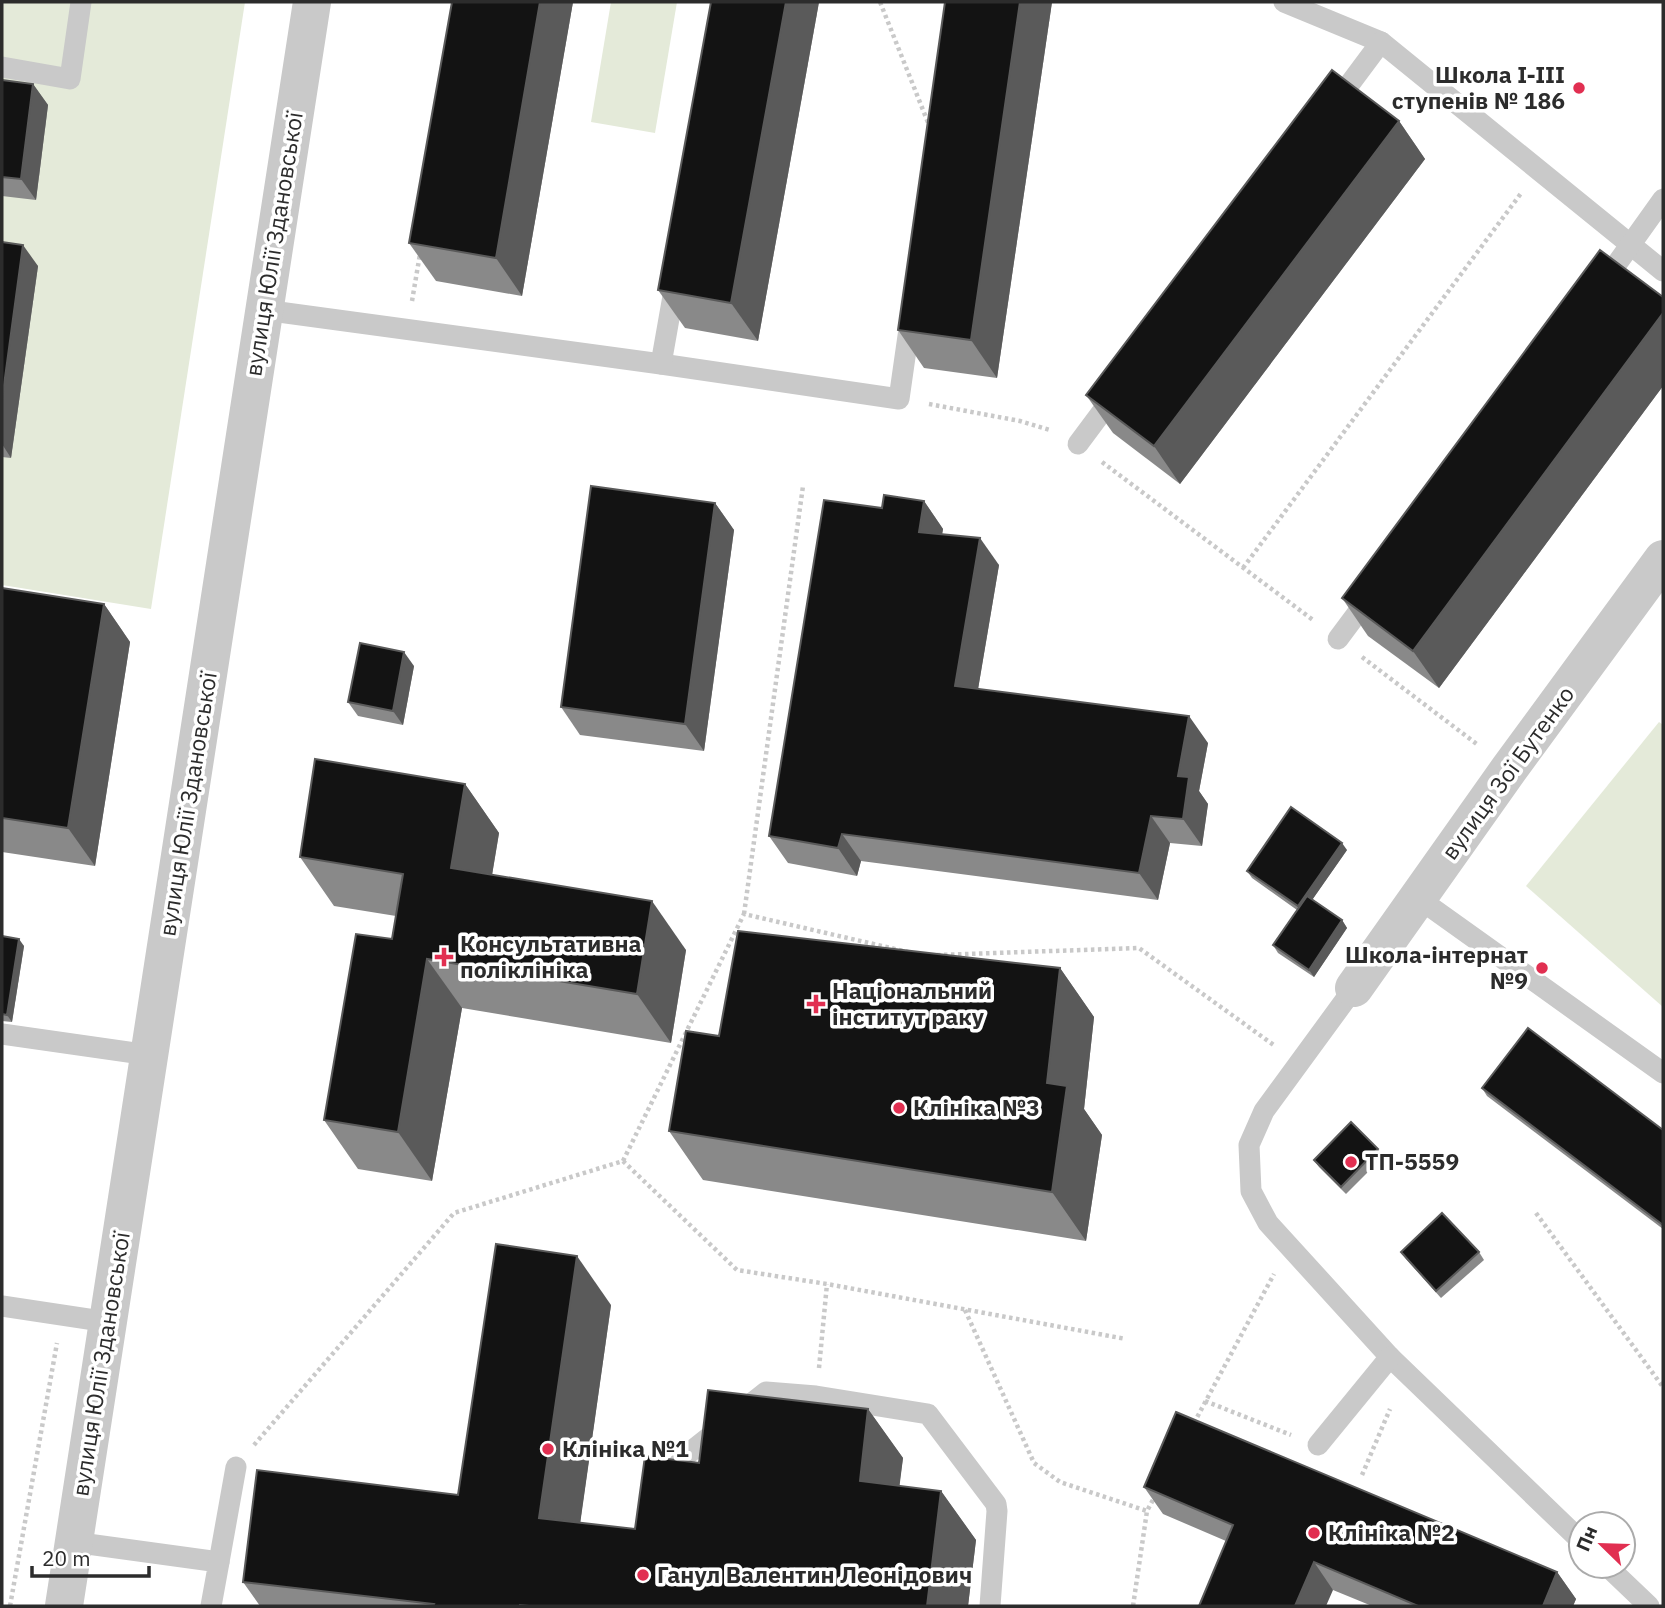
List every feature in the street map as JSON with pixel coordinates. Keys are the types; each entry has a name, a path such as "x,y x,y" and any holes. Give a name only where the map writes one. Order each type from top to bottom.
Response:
{"street":[{"name":"вулиця Юлії Здановської","path":"64,1606 312,2"},
{"name":"вулиця Зої Бутенко","path":"1354,988 1509,769 1663,559"}],"lane":[{"path":"2,67 70,79 80,2"},
{"path":"1284,2 1381,42 1663,271"},
{"path":"1322,120 1381,42"},
{"path":"1591,299 1663,199"},
{"path":"661,364 680,256"},
{"path":"264,310 899,398 915,291"},
{"path":"1078,443 1128,377"},
{"path":"1338,639 1379,584"},
{"path":"1418,898 1663,1073"},
{"path":"1354,988 1264,1111 1249,1145 1251,1191 1268,1223 1390,1357 1567,1528"},
{"path":"2,1034 149,1055"},
{"path":"2,1306 108,1322"},
{"path":"1318,1445 1390,1357"},
{"path":"666,1506 670,1483 684,1457 765,1392 922,1412 933,1419 996,1504 990,1606"},
{"path":"211,1606 236,1467"},
{"path":"74,1542 219,1562"},
{"path":"1621,1580 1648,1606"}],"path":[{"path":"880,2 931,130"},
{"path":"1243,568 1539,169"},
{"path":"408,329 421,247"},
{"path":"935,405 1020,421 1063,434 1078,443 1449,723"},
{"path":"236,1467 454,1213 623,1161 744,914 803,486"},
{"path":"744,914 911,952"},
{"path":"923,955 1139,948 1298,1064"},
{"path":"623,1161 737,1270 1126,1339"},
{"path":"1536,1213 1663,1387"},
{"path":"1192,1426 1289,1245"},
{"path":"819,1364 827,1284"},
{"path":"965,1310 1034,1463 1060,1482 1147,1511"},
{"path":"10,1606 62,1315"},
{"path":"1362,1475 1394,1400"},
{"path":"1205,1401 1318,1445"},
{"path":"1133,1606 1147,1511 1160,1486"}],"green space":[{"path":"2,2 245,2 151,609 2,585"},
{"path":"611,2 677,2 655,133 591,122"},
{"path":"1659,722 1663,725 1663,1007 1526,886"}],"building":[{"path":"452,2 540,2 496,258 409,243"},
{"path":"711,2 786,2 731,303 658,290"},
{"path":"945,2 1020,2 971,340 898,330"},
{"path":"1332,70 1399,121 1154,446 1086,395"},
{"path":"2,80 33,84 21,179 2,177"},
{"path":"2,242 23,245 2,400"},
{"path":"1600,250 1663,297 1663,313 1413,651 1342,598"},
{"path":"591,486 715,503 685,724 561,707"},
{"path":"884,495 924,501 919,532 980,538 955,686 1189,716 1178,776 1189,777 1183,819 1151,816 1139,873 842,834 838,848 769,836 824,500 882,508"},
{"path":"2,588 104,604 68,828 2,818"},
{"path":"360,643 404,652 393,711 348,702"},
{"path":"315,759 465,784 451,868 652,901 637,994 427,959 398,1132 324,1120 356,934 392,939 403,874 300,857"},
{"path":"1291,807 1342,843 1298,906 1247,871"},
{"path":"1307,896 1342,920 1309,970 1273,945"},
{"name":"Клініка №3","path":"738,931 1060,968 1047,1083 1067,1086 1052,1192 669,1131 686,1031 719,1036"},
{"path":"2,936 19,939 7,1015 2,1014"},
{"path":"1528,1028 1663,1130 1663,1225 1482,1088"},
{"name":"ТП-5559","path":"1351,1122 1378,1149 1341,1187 1314,1160"},
{"path":"1442,1213 1479,1252 1436,1291 1401,1252"},
{"path":"496,1244 577,1256 539,1518 635,1529 645,1456 699,1463 708,1390 868,1409 860,1481 941,1491 927,1606 433,1606 434,1604 243,1582 257,1470 458,1495"},
{"name":"Клініка №2","path":"1176,1412 1557,1572 1543,1606 1418,1606 1314,1562 1295,1606 1199,1606 1233,1525 1144,1487"}],"place":[{"name":"Школа І-ІІІ ступенів № 186","path":"1579,88"},
{"name":"Консультативна поліклініка","path":"444,957"},
{"name":"Школа-інтернат №9","path":"1542,968"},
{"name":"Національний інститут раку","path":"816,1004"},
{"name":"Клініка №3","path":"899,1108"},
{"name":"ТП-5559","path":"1351,1162"},
{"name":"Клініка №1","path":"548,1449"},
{"name":"Клініка №2","path":"1314,1533"},
{"name":"Ганул Валентин Леонідович","path":"643,1575"}]}
